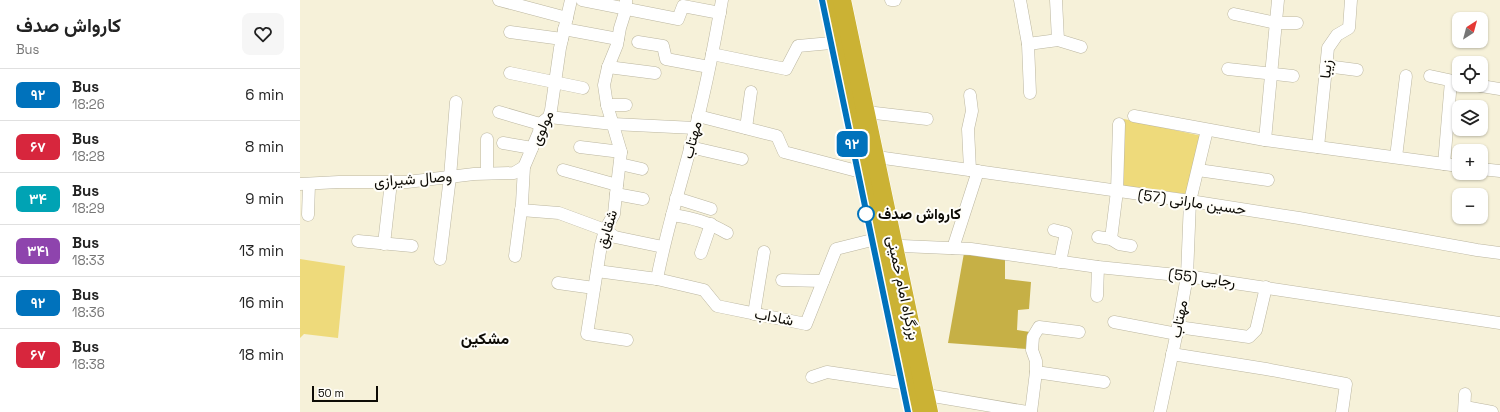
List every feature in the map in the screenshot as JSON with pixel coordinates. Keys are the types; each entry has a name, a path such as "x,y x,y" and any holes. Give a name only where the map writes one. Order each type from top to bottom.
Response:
{"highway":[{"name":"بزرگراه امام خمینی","path":"828,0 916,412"},
{"name":"بزرگراه امام خمینی","path":"842,0 931,404"}],"street":[{"path":"499,0 531,4 564,29"},
{"name":"مولوی","path":"515,256 521,210 524,167 551,110 564,29 571,0"},
{"path":"582,0 626,4 678,19 683,6 720,13"},
{"name":"مهتاب","path":"657,279 663,247 697,122 710,67 722,0"},
{"path":"890,0 895,0"},
{"path":"1020,0 1028,44 1030,93"},
{"path":"1056,0 1058,40"},
{"path":"1265,140 1278,0"},
{"name":"زیبا","path":"1318,147 1328,48 1337,35 1349,28 1351,0"},
{"name":"شقایق","path":"626,4 618,39 608,67 604,86 620,158 614,214 605,230 586,334 627,340"},
{"path":"1234,14 1276,23 1297,24"},
{"path":"510,32 564,29 618,39"},
{"path":"1028,44 1058,40 1081,47"},
{"path":"638,42 663,46 666,59 710,67"},
{"path":"712,54 786,68 798,46 831,43"},
{"path":"1326,66 1356,70"},
{"path":"608,67 655,73"},
{"path":"1228,68 1271,72 1293,76"},
{"path":"510,73 583,88"},
{"path":"1396,157 1406,76"},
{"path":"1430,76 1452,81"},
{"path":"1488,87 1500,89"},
{"path":"746,128 751,92"},
{"path":"1444,164 1454,92"},
{"path":"953,248 974,171 968,129 972,111 970,95"},
{"path":"440,259 450,177 456,102"},
{"path":"607,105 626,105"},
{"path":"499,112 545,121 613,124 697,122 746,128 777,136 784,152 857,171"},
{"path":"874,113 927,119"},
{"path":"1134,116 1265,140 1452,165"},
{"path":"1111,239 1117,191 1119,124"},
{"name":"مهتاب","path":"1160,412 1178,330 1187,276 1190,201 1207,130"},
{"path":"487,139 487,173"},
{"path":"504,143 532,148"},
{"path":"580,147 620,158 642,169"},
{"path":"690,147 742,159"},
{"name":"حسین مارانی (57)","path":"884,158 1190,201 1299,218 1500,253"},
{"name":"وصال شیرازی","path":"304,184 407,182 474,174 514,173 524,167"},
{"path":"563,170 643,199"},
{"path":"1198,170 1268,180"},
{"path":"1488,170 1500,171"},
{"path":"384,244 391,182"},
{"path":"304,184 308,215"},
{"path":"676,198 711,209"},
{"path":"521,210 559,213 605,230 615,237 663,247"},
{"path":"672,215 694,218 727,233"},
{"path":"701,253 710,224"},
{"path":"1054,230 1066,233 1060,262"},
{"path":"1098,237 1111,239 1119,244 1131,246"},
{"path":"358,240 412,246"},
{"name":"شاداب","path":"597,271 657,279 704,290 717,306 806,324 836,249 872,240"},
{"name":"رجایی (55)","path":"902,246 971,249 1098,267 1187,276 1500,323"},
{"path":"754,314 764,252"},
{"path":"1096,296 1098,267"},
{"path":"782,280 823,281"},
{"path":"558,283 594,288"},
{"path":"1114,322 1249,337 1256,330 1266,287"},
{"path":"1031,412 1036,372 1036,361 1032,350 1034,338 1039,327 1079,332"},
{"path":"1172,354 1346,384 1342,412"},
{"path":"812,377 827,372 901,383"},
{"path":"1036,372 1104,382"},
{"path":"1465,394 1464,409 1492,412"},
{"path":"931,404 1027,412"}],"shaded area":[{"path":"1124,119 1202,136 1186,194 1122,186"},
{"path":"964,253 1005,259 1005,279 1031,282 1029,309 1018,310 1017,330 1030,332 1027,349 948,343"},
{"path":"300,259 345,266 338,338 304,334 300,338"}],"bus line":[{"name":"۹۲","path":"822,0 908,412"}],"place":[{"name":"کارواش صدف","path":"866,214"}],"district":[{"name":"مشکین","path":"485,338"}]}
